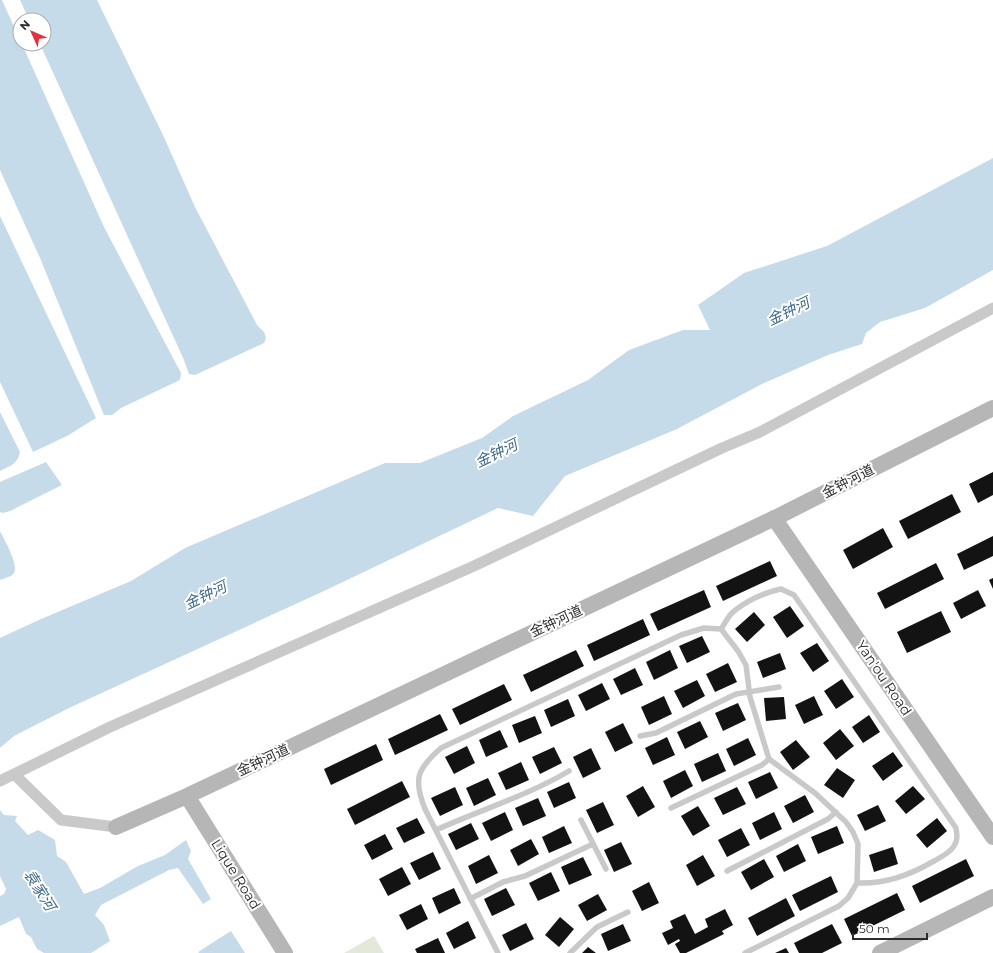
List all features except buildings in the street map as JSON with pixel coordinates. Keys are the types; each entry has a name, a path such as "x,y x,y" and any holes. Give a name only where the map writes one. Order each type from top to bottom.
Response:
{"street":[{"path":"0,781 110,727 474,566 722,448 760,432 993,308"},
{"name":"金钟河道","path":"116,827 187,796 778,516 993,408"},
{"name":"Yan'ou Road","path":"778,516 993,822"},
{"name":"Yan'ou Road","path":"778,516 993,837"},
{"path":"14,774 61,820 116,827"},
{"name":"Lique Road","path":"187,796 285,953"},
{"path":"880,953 993,897"},
{"path":"900,953 993,908"}],"lane":[{"path":"721,630 732,612 742,605 781,589 789,591 794,595 956,828 957,838 951,850 916,871 892,880 858,883"},
{"path":"498,953 419,794 417,781 420,769 428,758 441,748 681,635 704,628 721,630 738,650 746,665 749,691 769,759 815,793 836,812 846,822 858,844 858,883 848,898 839,906 745,953"},
{"path":"640,736 656,733 736,694 779,688"},
{"path":"671,808 762,765 769,759"},
{"path":"436,830 470,815 495,807 569,771"},
{"path":"727,871 828,819 836,812"},
{"path":"580,820 606,869"},
{"path":"470,899 503,882 525,876 593,844"},
{"path":"570,953 597,927 628,912"}],"green space":[{"path":"374,936 384,953 344,953"}],"water":[{"path":"0,0 2,0 12,22 12,52 26,52 104,227 181,373 180,380 121,408 112,415 104,415 40,258 0,170"},
{"path":"20,0 97,0 163,135 195,207 257,325 264,332 266,338 264,343 195,375 189,374 184,360 44,52 52,52 52,12 25,12"},
{"name":"金钟河","path":"993,158 993,270 925,308 880,322 866,333 862,344 828,355 762,384 677,429 565,476 533,516 498,508 324,591 69,708 14,736 0,748 0,638 131,581 185,548 385,463 420,463 482,438 513,416 588,380 629,350 683,330 710,330 698,305 744,273 827,246"},
{"path":"0,216 96,418 67,436 33,452 0,382"},
{"path":"0,412 20,452 15,462 0,471"},
{"path":"46,462 62,485 10,511 3,513 0,512 0,482"},
{"path":"0,531 13,558 15,569 12,576 0,580"},
{"name":"袁家河","path":"0,810 4,815 17,816 15,821 28,835 38,830 55,840 57,856 66,862 84,894 100,888 138,866 165,855 186,840 191,851 188,859 211,899 203,904 178,868 169,870 101,905 95,915 104,925 110,941 91,953 44,953 37,949 31,937 26,934 19,917 0,926 0,896 4,894 6,889 0,876"},
{"path":"231,931 245,953 198,952"}]}
